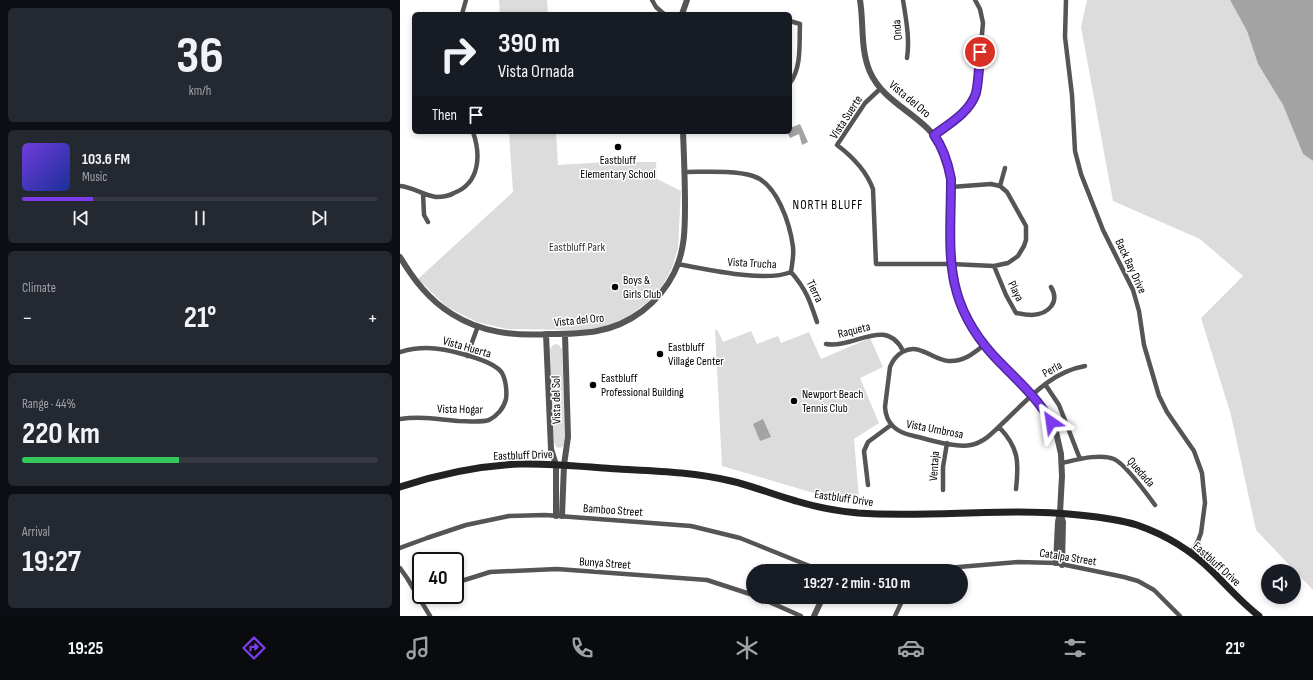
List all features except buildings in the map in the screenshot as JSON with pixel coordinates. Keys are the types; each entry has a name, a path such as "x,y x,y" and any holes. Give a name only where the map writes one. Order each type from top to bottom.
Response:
{"main road":[{"name":"Eastbluff Drive","path":"400,487 424,479 471,469 520,464 556,464 711,477 746,485 798,502 855,512 892,515 1060,513 1108,518 1135,524 1170,539 1191,553 1214,573 1258,616"}],"street":[{"path":"463,12 466,0"},
{"path":"652,0 656,7 662,12"},
{"path":"683,12 687,0"},
{"name":"Vista del Oro","path":"860,0 863,49 866,61 874,79 880,89 892,101 924,125 934,135 943,149 947,160 951,187 951,264 953,280 969,323 984,345 1032,395 1046,413 1059,443 1062,463 1060,513 1058,522 1059,564"},
{"name":"Onda","path":"903,0 907,24 907,58"},
{"path":"934,135 966,110 976,94 983,22 980,9 975,0"},
{"name":"Back Bay Drive","path":"1066,0 1065,37 1072,95 1075,151 1081,174 1103,230 1133,290 1139,311 1144,345 1159,396 1167,412 1194,451 1202,473 1205,503 1201,533 1191,553"},
{"path":"792,22 800,24 798,63 795,75 792,80"},
{"name":"Vista Suerte","path":"880,89 865,103 837,145 860,167 873,189 876,264 951,264"},
{"path":"400,186 411,188 437,197 448,196 462,190 471,182 477,168 478,160 473,134"},
{"name":"Vista del Oro","path":"400,257 414,280 435,302 458,318 478,326 507,334 523,335 586,333 619,325 648,307 663,291 674,273 681,255 684,233 685,172 682,134"},
{"path":"1000,186 1005,168"},
{"name":"Vista Trucha","path":"677,264 721,272 755,275 786,274 791,272 793,255 790,233 778,199 768,185 760,178 746,174 685,172"},
{"path":"951,187 991,184 1000,186 1010,196 1024,221 1027,233 1024,246 1018,256 1008,263 994,266 951,264"},
{"path":"423,193 424,215 428,222"},
{"name":"Playa","path":"994,266 1006,295 1016,313 1037,314 1048,310 1052,306 1055,298 1055,293 1051,287"},
{"name":"Tierra","path":"791,272 808,294 817,322"},
{"path":"467,356 478,326"},
{"name":"Vista del Sol","path":"546,334 550,449 556,464 559,516"},
{"name":"Vista del Sol","path":"559,516 568,437 565,334"},
{"name":"Raqueta","path":"826,344 844,344 872,335 882,334 897,342 903,351"},
{"path":"903,351 918,349 941,360 955,361 970,356 984,345"},
{"name":"Vista Huerta","path":"400,352 416,348 436,348 484,361 502,373"},
{"name":"Vista Umbrosa","path":"903,351 895,358 890,367 885,407 891,425 900,432 965,446 977,443 990,435 1032,395"},
{"name":"Perla","path":"1032,395 1045,384 1067,371 1085,366"},
{"name":"Vista Hogar","path":"400,419 424,418 478,422 490,419 500,412 506,401 506,389 502,373"},
{"path":"1045,384 1059,405 1080,459"},
{"path":"868,485 864,451 868,442 891,425"},
{"path":"999,427 1010,440 1017,454 1018,469 1016,490"},
{"name":"Ventaja","path":"943,490 943,467 946,443"},
{"name":"Quedada","path":"1062,463 1080,459 1108,457 1118,461 1155,505"},
{"name":"Bamboo Street","path":"400,548 466,525 509,516 545,515 691,526 740,538 805,564"},
{"name":"Catalpa Street","path":"968,566 1018,562 1059,564 1124,577 1138,581 1154,590 1180,616"},
{"path":"400,568 412,587"},
{"name":"Bunya Street","path":"464,580 490,572 557,569 707,580 746,592"},
{"path":"422,604 430,616"},
{"path":"774,604 801,616"},
{"path":"814,616 820,604"},
{"path":"895,616 901,604"}],"green space":[{"path":"499,0 547,0 548,12 500,12"},
{"path":"1087,0 1230,0 1247,31 1258,64 1283,105 1303,154 1313,161 1313,590 1301,577 1301,564 1288,564 1256,530 1231,415 1201,318 1243,276 1200,239 1113,201 1081,27"},
{"name":"Eastbluff Park","path":"509,134 556,134 558,165 606,162 621,165 622,162 656,162 657,179 681,191 678,248 672,268 663,285 649,301 629,316 608,326 582,330 507,329 477,322 447,307 418,279 513,192"},
{"name":"Newport Beach Tennis Club","path":"715,329 718,331 723,342 751,331 757,344 778,336 781,343 809,332 821,359 870,338 883,367 860,378 879,423 854,439 859,499 824,496 722,466"},
{"path":"556,344 562,349 565,442 564,446 560,448 556,447 554,442 550,349"}],"shaded area":[{"path":"1230,0 1313,0 1313,161 1303,154 1283,105 1258,64 1247,31"},
{"path":"800,124 808,142 802,145 799,134 790,138 788,134 792,134 792,127"},
{"path":"763,419 771,437 760,441 753,424"}],"place":[{"name":"Eastbluff Elementary School","path":"618,147"},
{"name":"Boys & Girls Club","path":"615,287"},
{"name":"Eastbluff Village Center","path":"660,354"},
{"name":"Eastbluff Professional Building","path":"593,385"},
{"name":"Newport Beach Tennis Club","path":"794,401"}],"district":[{"name":"NORTH BLUFF","path":"828,204"}],"route":[{"path":"980,52 976,94 973,100 962,113 934,135 943,149 951,179 950,256 953,280 957,295 969,323 984,345 1040,404 1051,422"}]}
